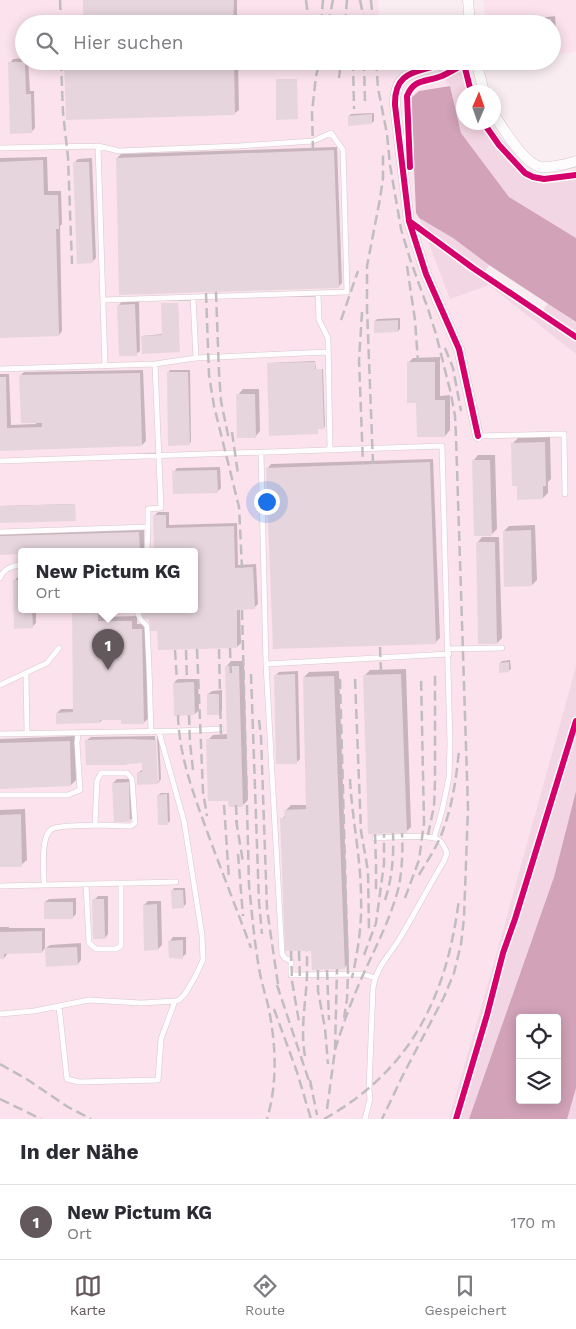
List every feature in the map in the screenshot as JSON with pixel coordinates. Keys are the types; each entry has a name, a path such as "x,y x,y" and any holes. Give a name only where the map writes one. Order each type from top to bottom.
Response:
{"street":[{"path":"468,0 469,15"},
{"path":"418,70 408,74 397,88 394,97 408,221 426,274 459,349 478,436"},
{"path":"478,70 482,85"},
{"path":"501,125 523,156 532,163 542,167 569,164 576,161"}],"lane":[{"path":"0,148 98,146 119,151 239,146 313,140 331,133 342,150 347,292 103,300"},
{"path":"98,146 105,366"},
{"path":"318,293 319,320 328,338 330,450"},
{"path":"194,298 196,358"},
{"path":"0,369 156,364 196,358 328,352"},
{"path":"147,548 148,509 161,508 156,364"},
{"path":"478,436 564,434 566,494"},
{"path":"0,461 442,446 450,743 449,777 434,838"},
{"path":"261,452 266,664 282,954 291,961 292,975 363,974 375,978"},
{"path":"0,532 148,527"},
{"path":"0,578 6,570 18,565"},
{"path":"138,613 146,626 151,732"},
{"path":"0,685 47,663 59,648"},
{"path":"266,664 502,648"},
{"path":"26,674 27,733"},
{"path":"0,734 160,732 221,729"},
{"path":"0,795 68,795 80,790 78,732"},
{"path":"0,1014 34,1011 89,1000 175,1002 185,994 196,977 203,960 202,935 184,821 160,732"},
{"path":"44,885 44,841 52,828 60,826 134,825 132,779 127,773 101,773 97,781 95,825"},
{"path":"365,1119 370,1099 372,1006 375,978 447,853 444,845 434,838 422,836 376,838"},
{"path":"0,886 176,882"},
{"path":"86,884 89,943 96,949 116,949 121,946 121,883"},
{"path":"60,1006 67,1079 79,1082 158,1080 161,1039 175,1002"}],"shaded area":[{"path":"0,0 378,0 379,15 15,15 15,70 438,70 450,86 419,91 411,99 416,213 450,298 489,284 576,354 576,666 449,1119 0,1119"},
{"path":"483,0 576,0 576,52 561,54 561,15 485,15"},
{"path":"438,70 469,70 473,85 456,85 456,112 450,86"},
{"path":"450,86 456,112 456,130 460,130 509,197 576,238 576,322 489,265 453,238 419,218 416,213 411,98 419,91"},
{"path":"460,130 495,130 527,169 542,175 576,170 576,238 509,197"},
{"path":"419,218 453,238 489,265 485,272 543,310 548,303 576,323 576,354 489,285 450,299"},
{"path":"576,666 576,791 554,877 469,1119 449,1119 497,952"},
{"path":"576,791 576,1088 567,1119 469,1119 554,877"},
{"path":"576,1049 576,1119 555,1119"}],"building":[{"path":"83,0 234,0 233,15 83,15"},
{"path":"8,62 15,62 15,70 25,70 26,94 31,94 32,133 10,134"},
{"path":"64,70 234,70 235,115 66,120"},
{"path":"276,79 297,79 298,119 276,120"},
{"path":"372,114 372,124 348,126 348,116"},
{"path":"334,150 339,288 119,295 116,158"},
{"path":"43,160 44,195 58,195 59,229 56,229 59,336 0,338 0,162"},
{"path":"73,162 89,162 93,263 77,264"},
{"path":"161,303 178,303 180,352 142,354 141,336 162,335"},
{"path":"135,304 137,356 119,356 117,305"},
{"path":"398,320 398,332 374,333 374,321"},
{"path":"315,362 315,369 322,369 324,429 318,429 318,434 269,436 267,363"},
{"path":"407,362 435,362 435,400 445,400 445,437 417,437 416,403 407,403"},
{"path":"167,372 188,372 190,445 168,446"},
{"path":"140,373 142,446 0,451 0,377 6,377 7,428 42,427 42,423 21,423 19,375"},
{"path":"236,394 255,394 256,438 237,438"},
{"path":"545,442 546,486 543,486 543,499 517,500 517,486 512,486 511,443"},
{"path":"472,460 490,460 492,536 474,536"},
{"path":"430,462 436,644 273,649 266,468"},
{"path":"217,470 218,493 173,494 172,471"},
{"path":"75,504 76,521 0,523 0,506"},
{"path":"153,515 166,515 166,528 234,526 235,568 253,567 255,609 237,610 237,648 158,650 157,631 150,631 149,619 142,619 142,613 198,613 198,548 154,548"},
{"path":"531,530 532,586 504,587 503,531"},
{"path":"139,532 140,548 18,548 18,554 0,555 0,536"},
{"path":"476,542 495,542 497,644 478,644"},
{"path":"13,580 18,580 18,613 32,613 33,628 14,629"},
{"path":"72,613 98,613 98,621 132,621 132,629 142,629 144,724 121,724 121,720 100,720 100,723 56,724 56,713 73,712"},
{"path":"509,662 509,672 499,673 499,663"},
{"path":"225,666 239,666 243,807 229,807 228,801 208,801 206,739 227,739"},
{"path":"295,674 297,764 276,764 274,675"},
{"path":"401,674 407,833 368,834 363,675"},
{"path":"334,676 345,969 312,970 311,951 285,951 280,818 285,818 284,810 306,809 303,677"},
{"path":"194,682 195,715 174,716 173,683"},
{"path":"207,694 219,694 219,715 207,715"},
{"path":"85,740 156,740 158,784 137,785 137,772 142,772 142,763 86,765"},
{"path":"70,741 71,786 0,789 0,743"},
{"path":"129,782 130,822 114,822 112,783"},
{"path":"167,794 168,825 158,825 157,795"},
{"path":"21,814 22,867 0,867 0,815"},
{"path":"171,890 183,890 184,908 172,909"},
{"path":"92,899 104,899 105,939 93,939"},
{"path":"44,902 73,902 73,919 44,919"},
{"path":"157,904 158,950 144,951 143,905"},
{"path":"42,931 42,953 4,954 4,959 0,959 0,932"},
{"path":"183,940 183,959 169,958 168,941"},
{"path":"77,947 78,965 46,967 45,948"}],"railway":[{"path":"60,0 61,15"},
{"path":"306,0 308,15"},
{"path":"322,15 323,0"},
{"path":"330,15 333,0"},
{"path":"346,15 347,0"},
{"path":"360,0 363,15"},
{"path":"371,0 372,15"},
{"path":"61,70 63,113 68,157 72,264"},
{"path":"313,151 312,112 318,70"},
{"path":"339,78 340,70"},
{"path":"353,70 354,109"},
{"path":"364,70 365,104"},
{"path":"377,70 401,229 436,334 455,416 468,808 464,918 461,944 454,973 444,997 382,1119"},
{"path":"373,464 367,266 383,178 383,153"},
{"path":"407,266 415,320 418,362"},
{"path":"341,320 358,271"},
{"path":"216,292 221,401 229,440"},
{"path":"206,293 209,375 214,406 239,507 242,568"},
{"path":"362,312 359,360 363,464"},
{"path":"445,348 453,368 461,411"},
{"path":"232,432 238,474"},
{"path":"242,610 249,885 257,958 271,1019 275,1062 273,1091 267,1119"},
{"path":"380,647 381,673"},
{"path":"230,648 231,676"},
{"path":"197,649 203,792 207,816"},
{"path":"219,649 221,738"},
{"path":"175,650 177,682"},
{"path":"186,650 187,682"},
{"path":"251,674 259,902 262,934"},
{"path":"428,835 434,806 435,675"},
{"path":"405,898 419,860 424,823 421,676"},
{"path":"340,679 348,974 344,1018"},
{"path":"355,679 361,831 368,871 369,931"},
{"path":"178,715 181,746 193,790 251,948"},
{"path":"189,715 193,770"},
{"path":"259,720 267,909 279,991"},
{"path":"419,875 438,843 448,816 455,784 459,750"},
{"path":"350,779 361,883 361,918 352,978"},
{"path":"224,805 229,879"},
{"path":"236,805 237,826"},
{"path":"236,820 243,862"},
{"path":"385,900 392,867 393,833"},
{"path":"335,1050 351,1002 383,932 396,898 402,867 402,833"},
{"path":"375,834 376,889"},
{"path":"364,955 376,923 384,864 384,834"},
{"path":"238,854 243,916"},
{"path":"324,1119 355,1099 381,1077 402,1053 420,1027 434,998 445,967 459,899"},
{"path":"291,951 292,981 299,1022"},
{"path":"299,951 300,981"},
{"path":"305,1056 303,1026 307,951"},
{"path":"327,1109 335,1050 337,969"},
{"path":"318,970 318,991 325,1028 328,1064"},
{"path":"327,970 329,1020"},
{"path":"277,985 311,1087"},
{"path":"274,1009 297,1072 311,1119"},
{"path":"0,1064 68,1107 91,1119"},
{"path":"310,1080 317,1115"},
{"path":"0,1099 41,1119"}],"cycle path":[{"path":"422,70 405,77 399,84 396,92 395,105 409,221 426,274 459,349 478,436"},
{"path":"410,167 407,96 413,87 420,82 434,79 453,70"},
{"path":"466,70 469,85"},
{"path":"489,130 499,145 525,173 544,179 576,175"},
{"path":"409,221 473,268 576,337"},
{"path":"456,1119 503,953 576,721"}],"place":[{"name":"New Pictum KG","path":"108,670"}]}
